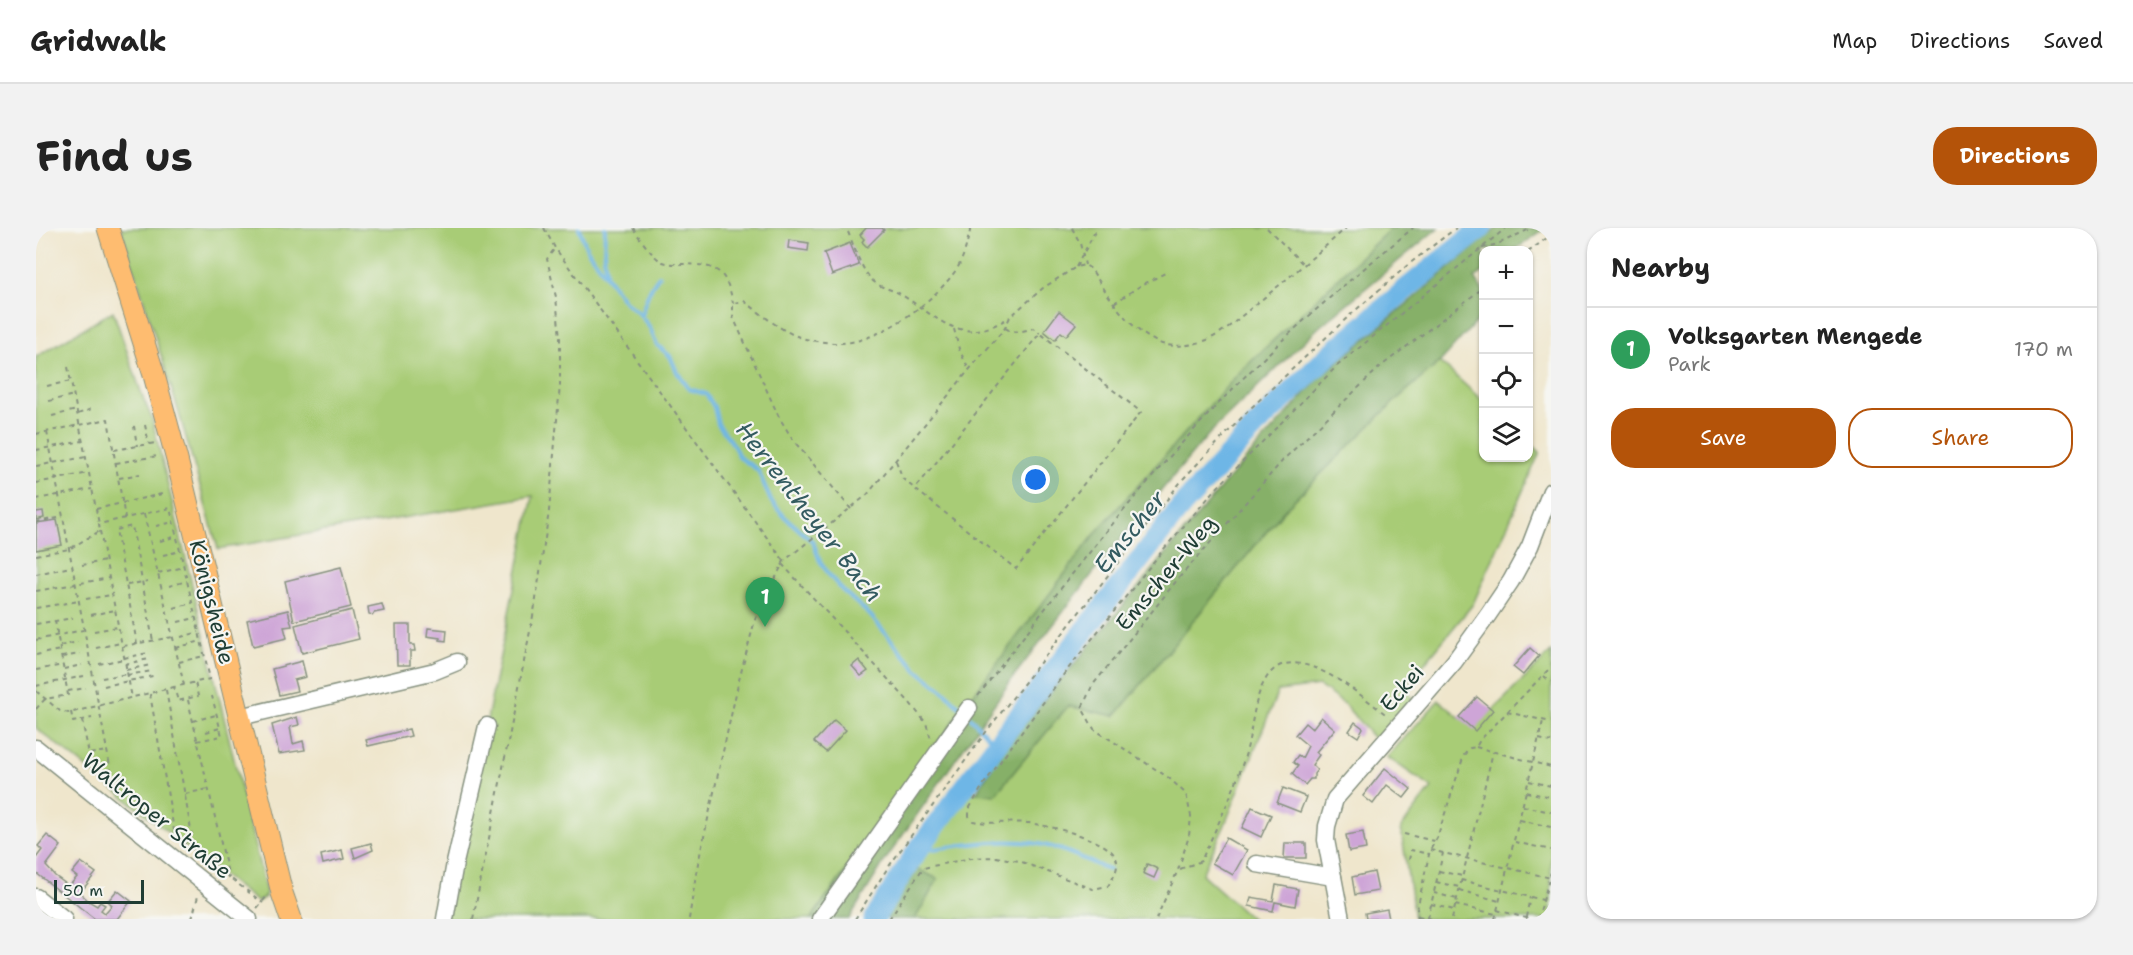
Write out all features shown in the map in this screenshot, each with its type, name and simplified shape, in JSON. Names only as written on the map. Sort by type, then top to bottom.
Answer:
[{"type":"main road","name":"Königsheide","points":[[101,228],[125,286]]},
{"type":"main road","name":"Königsheide","points":[[108,228],[175,450],[286,918]]},
{"type":"street","name":"Eckei","points":[[1341,919],[1326,840],[1327,826],[1335,799],[1454,662],[1511,581],[1530,546],[1551,491]]},
{"type":"street","points":[[240,717],[435,671],[457,662]]},
{"type":"street","points":[[820,919],[964,715]]},
{"type":"street","points":[[445,919],[455,863],[487,726]]},
{"type":"street","name":"Waltroper Straße","points":[[36,748],[249,919]]},
{"type":"street","points":[[1257,864],[1333,877]]},
{"type":"street","points":[[36,897],[64,919]]},
{"type":"path","points":[[544,228],[555,248],[783,562],[926,723],[932,742],[932,760]]},
{"type":"path","points":[[633,228],[657,259],[665,263],[711,266],[721,272],[729,286],[733,317],[779,417],[794,440],[851,509]]},
{"type":"path","points":[[733,303],[744,301],[772,323],[809,340],[844,343],[870,336],[920,309],[943,286],[958,266],[971,228]]},
{"type":"path","points":[[1072,228],[1080,243],[1085,265],[1129,321],[1160,344],[1173,347],[1205,341],[1223,331],[1346,228]]},
{"type":"path","points":[[1076,267],[1084,256],[1097,228]]},
{"type":"path","points":[[1267,228],[1304,265]]},
{"type":"path","points":[[964,715],[1067,580],[1173,453],[1269,353],[1413,228]]},
{"type":"path","points":[[855,919],[887,869],[986,732],[1183,479],[1252,407],[1349,316],[1409,264],[1456,228]]},
{"type":"path","points":[[1483,246],[1506,228]]},
{"type":"path","points":[[1490,246],[1532,228]]},
{"type":"path","points":[[848,232],[862,266],[874,281],[882,287],[901,294],[920,309],[954,329],[972,330],[995,326],[1010,317],[1043,288],[1076,267],[1085,265]]},
{"type":"path","points":[[1533,248],[1551,235]]},
{"type":"path","points":[[1080,243],[1084,246],[1088,245]]},
{"type":"path","points":[[473,919],[535,606],[549,511],[560,385],[560,338],[556,297],[546,259],[555,248]]},
{"type":"path","points":[[890,919],[922,868],[971,858],[996,857],[1019,861],[1093,888],[1108,886],[1117,865],[1116,857],[1102,846],[1051,827],[1028,823],[973,821],[969,816],[969,809],[1064,674],[1163,550],[1216,489],[1337,366],[1479,249]]},
{"type":"path","points":[[1114,303],[1140,285],[1167,272]]},
{"type":"path","name":"Emscher-Weg","points":[[1155,919],[1178,870],[1189,836],[1191,816],[1186,794],[1169,778],[1094,729],[1082,708],[1092,686],[1178,579],[1285,458],[1380,367],[1479,291]]},
{"type":"path","points":[[689,919],[697,868],[755,620],[783,562],[867,495],[1005,328],[1010,317]]},
{"type":"path","points":[[896,461],[903,479],[1016,569],[1141,412],[1035,328],[1018,332],[1005,328]]},
{"type":"path","points":[[954,329],[959,349],[969,370]]},
{"type":"path","points":[[915,489],[1040,333]]},
{"type":"path","points":[[68,367],[132,698]]},
{"type":"path","points":[[47,386],[71,381]]},
{"type":"path","points":[[49,401],[74,396]]},
{"type":"path","points":[[52,416],[94,408]]},
{"type":"path","points":[[36,434],[108,419],[125,518]]},
{"type":"path","points":[[145,425],[149,444]]},
{"type":"path","points":[[134,426],[137,446]]},
{"type":"path","points":[[47,432],[116,795]]},
{"type":"path","points":[[36,450],[83,441]]},
{"type":"path","points":[[114,450],[155,443]]},
{"type":"path","points":[[116,463],[157,456]]},
{"type":"path","points":[[36,466],[86,457]]},
{"type":"path","points":[[36,483],[89,473]]},
{"type":"path","points":[[119,478],[140,474]]},
{"type":"path","points":[[36,499],[92,489]]},
{"type":"path","points":[[96,509],[166,493]]},
{"type":"path","points":[[36,691],[60,711],[71,712],[210,679],[170,508],[99,524]]},
{"type":"path","points":[[144,513],[184,685]]},
{"type":"path","points":[[36,522],[63,517]]},
{"type":"path","points":[[156,526],[174,522]]},
{"type":"path","points":[[137,644],[116,530],[132,526],[153,641]]},
{"type":"path","points":[[36,555],[69,549],[100,531]]},
{"type":"path","points":[[160,541],[177,536]]},
{"type":"path","points":[[163,555],[180,551]]},
{"type":"path","points":[[82,565],[105,561]]},
{"type":"path","points":[[36,574],[73,567]]},
{"type":"path","points":[[158,573],[184,567]]},
{"type":"path","points":[[36,591],[109,578]]},
{"type":"path","points":[[126,585],[148,581]]},
{"type":"path","points":[[170,586],[187,581]]},
{"type":"path","points":[[86,599],[112,595]]},
{"type":"path","points":[[36,608],[79,601]]},
{"type":"path","points":[[174,608],[192,603]]},
{"type":"path","points":[[91,615],[115,610]]},
{"type":"path","points":[[36,624],[73,618]]},
{"type":"path","points":[[178,622],[196,618]]},
{"type":"path","points":[[36,709],[45,699],[68,695],[55,621]]},
{"type":"path","points":[[94,631],[118,627]]},
{"type":"path","points":[[36,639],[85,630]]},
{"type":"path","points":[[181,637],[199,632]]},
{"type":"path","points":[[96,648],[137,644],[173,637]]},
{"type":"path","points":[[176,648],[201,641]]},
{"type":"path","points":[[36,655],[78,642]]},
{"type":"path","points":[[62,657],[80,654]]},
{"type":"path","points":[[99,664],[148,654]]},
{"type":"path","points":[[179,662],[204,656]]},
{"type":"path","points":[[125,664],[149,659]]},
{"type":"path","points":[[1178,870],[1201,861],[1237,782],[1246,753],[1257,699],[1268,676],[1278,666],[1286,663],[1298,664],[1334,676],[1400,725]]},
{"type":"path","points":[[36,670],[82,665]]},
{"type":"path","points":[[127,673],[150,665]]},
{"type":"path","points":[[1476,747],[1480,740],[1551,667]]},
{"type":"path","points":[[102,678],[152,671]]},
{"type":"path","points":[[1543,675],[1551,682]]},
{"type":"path","points":[[36,686],[84,676]]},
{"type":"path","points":[[104,686],[153,676]]},
{"type":"path","points":[[168,704],[198,696],[195,682]]},
{"type":"path","points":[[174,687],[178,701]]},
{"type":"path","points":[[68,691],[86,688]]},
{"type":"path","points":[[166,690],[195,852]]},
{"type":"path","points":[[150,694],[175,836],[263,903]]},
{"type":"path","points":[[197,741],[222,736],[212,696]]},
{"type":"path","points":[[188,699],[229,878]]},
{"type":"path","points":[[71,712],[73,722],[92,718]]},
{"type":"path","points":[[1508,712],[1551,722]]},
{"type":"path","points":[[193,721],[216,715]]},
{"type":"path","points":[[82,720],[88,754],[107,751]]},
{"type":"path","points":[[1495,919],[1544,721]]},
{"type":"path","points":[[206,732],[220,729]]},
{"type":"path","points":[[1539,739],[1551,742]]},
{"type":"path","points":[[1433,919],[1418,917],[1417,910],[1430,850],[1464,755],[1470,748],[1476,747],[1551,767]]},
{"type":"path","points":[[1452,919],[1493,752]]},
{"type":"path","points":[[1529,781],[1551,786]]},
{"type":"path","points":[[183,794],[208,789]]},
{"type":"path","points":[[1526,792],[1551,797]]},
{"type":"path","points":[[1523,806],[1551,812]]},
{"type":"path","points":[[1520,820],[1551,827]]},
{"type":"path","points":[[1404,834],[1435,841]]},
{"type":"path","points":[[1515,842],[1551,850]]},
{"type":"path","points":[[1409,860],[1411,850],[1429,854]]},
{"type":"path","points":[[1430,850],[1550,877]]},
{"type":"path","points":[[1428,918],[1443,853]]},
{"type":"path","points":[[1439,871],[1543,900]]},
{"type":"path","points":[[1539,919],[1551,872]]},
{"type":"path","points":[[192,919],[201,880]]},
{"type":"path","points":[[1436,882],[1499,901]]},
{"type":"path","points":[[1545,892],[1551,893]]},
{"type":"path","points":[[1434,893],[1457,898]]},
{"type":"path","points":[[1526,917],[1530,897]]},
{"type":"path","points":[[1431,904],[1454,909]]},
{"type":"path","points":[[1455,905],[1530,919]]},
{"type":"path","points":[[1547,919],[1547,917],[1551,918]]},
{"type":"green space","points":[[121,228],[1391,228],[1238,374],[966,704],[811,919],[446,919],[533,496],[218,549],[177,406]]},
{"type":"green space","points":[[1391,228],[1438,228],[1318,328],[1209,434],[1107,555],[1014,676],[884,862],[849,919],[811,919],[966,704],[1098,530],[1238,374]]},
{"type":"green space","points":[[1497,228],[1546,228],[1520,246],[1479,246],[1479,275],[1475,278],[1479,284],[1479,318],[1440,362],[1396,400],[1286,508],[1115,716],[1068,706],[995,795],[976,793],[1001,752],[1228,479],[1321,376]]},
{"type":"green space","points":[[113,311],[152,419],[266,892],[265,897],[257,902],[36,728],[36,357]]},
{"type":"green space","points":[[1440,362],[1479,397],[1479,462],[1533,462],[1533,446],[1540,452],[1473,604],[1405,687],[1415,703],[1380,745],[1344,704],[1319,686],[1278,691],[1224,827],[1202,874],[1252,919],[915,919],[938,879],[913,867],[965,792],[995,794],[1068,706],[1115,716],[1286,508],[1396,400]]},
{"type":"green space","points":[[1551,652],[1551,919],[1414,919],[1401,828],[1432,788],[1387,757],[1439,700],[1459,717],[1493,710]]},
{"type":"green space","points":[[913,867],[938,879],[915,919],[882,919]]},
{"type":"building","points":[[866,228],[884,230],[867,247],[860,235]]},
{"type":"building","points":[[789,240],[809,243],[808,251],[788,248]]},
{"type":"building","points":[[850,243],[859,265],[832,275],[824,253]]},
{"type":"building","points":[[1059,311],[1076,324],[1066,336],[1061,332],[1055,340],[1044,331]]},
{"type":"building","points":[[43,511],[44,518],[36,520],[36,512]]},
{"type":"building","points":[[57,520],[62,545],[36,550],[36,523]]},
{"type":"building","points":[[341,567],[351,607],[294,621],[285,581]]},
{"type":"building","points":[[382,604],[384,611],[369,614],[368,607]]},
{"type":"building","points":[[288,610],[292,626],[284,627],[287,638],[253,646],[247,620]]},
{"type":"building","points":[[352,610],[359,639],[302,653],[295,625]]},
{"type":"building","points":[[396,625],[410,625],[410,645],[414,645],[415,651],[410,651],[410,665],[397,665]]},
{"type":"building","points":[[428,628],[447,630],[446,641],[427,636]]},
{"type":"building","points":[[1530,648],[1539,656],[1523,675],[1513,667]]},
{"type":"building","points":[[859,660],[868,671],[861,676],[852,666]]},
{"type":"building","points":[[302,661],[306,677],[294,680],[297,691],[279,695],[272,669]]},
{"type":"building","points":[[1477,697],[1493,710],[1475,731],[1459,717]]},
{"type":"building","points":[[297,717],[299,725],[290,727],[293,744],[303,741],[305,750],[279,754],[272,725]]},
{"type":"building","points":[[1321,717],[1335,729],[1316,752],[1319,755],[1312,765],[1317,770],[1314,779],[1310,779],[1305,785],[1292,774],[1298,766],[1293,762],[1298,755],[1302,758],[1308,746],[1295,735],[1305,723],[1312,729]]},
{"type":"building","points":[[834,720],[846,730],[826,752],[814,742]]},
{"type":"building","points":[[1355,722],[1363,728],[1358,737],[1349,731]]},
{"type":"building","points":[[409,729],[411,736],[368,746],[366,740]]},
{"type":"building","points":[[1385,768],[1411,789],[1404,798],[1387,785],[1373,804],[1363,796]]},
{"type":"building","points":[[1283,788],[1306,797],[1300,812],[1277,803]]},
{"type":"building","points":[[1252,807],[1271,815],[1261,837],[1242,828]]},
{"type":"building","points":[[1363,832],[1366,849],[1349,852],[1346,835]]},
{"type":"building","points":[[47,835],[61,846],[46,866],[55,876],[69,886],[77,877],[72,873],[81,862],[96,873],[80,893],[90,902],[97,906],[100,902],[105,905],[101,910],[105,913],[112,905],[108,901],[117,890],[131,901],[117,919],[95,919],[36,873],[36,858],[42,850],[38,846]]},
{"type":"building","points":[[1226,838],[1247,850],[1233,875],[1212,863]]},
{"type":"building","points":[[371,843],[373,850],[355,858],[352,848]]},
{"type":"building","points":[[1285,843],[1306,843],[1306,858],[1284,858]]},
{"type":"building","points":[[342,850],[344,859],[323,864],[321,855]]},
{"type":"building","points":[[1147,864],[1158,869],[1154,878],[1143,873]]},
{"type":"building","points":[[1374,872],[1378,891],[1355,895],[1352,877]]},
{"type":"building","points":[[1276,885],[1298,889],[1295,906],[1275,902],[1273,911],[1249,906],[1251,897],[1273,901]]},
{"type":"building","points":[[1387,909],[1389,919],[1366,919],[1365,913]]},
{"type":"waterway","name":"Herrentheyer Bach","points":[[579,228],[587,249],[624,301],[639,313],[650,328],[657,345],[670,356],[677,372],[689,389],[706,394],[714,407],[718,424],[733,444],[739,457],[758,470],[771,501],[813,542],[820,561],[830,576],[870,615],[917,670],[962,709]]},
{"type":"waterway","points":[[605,228],[606,272]]},
{"type":"waterway","name":"Emscher","points":[[874,919],[917,851],[996,745],[1180,508],[1256,426],[1327,357],[1482,228]]},
{"type":"waterway","points":[[641,316],[650,290],[659,276]]},
{"type":"waterway","name":"Herrentheyer Bach","points":[[970,717],[996,745]]},
{"type":"waterway","points":[[917,851],[984,843],[1018,842],[1052,847],[1109,870]]},
{"type":"place","name":"Volksgarten Mengede","points":[[765,627]]}]
